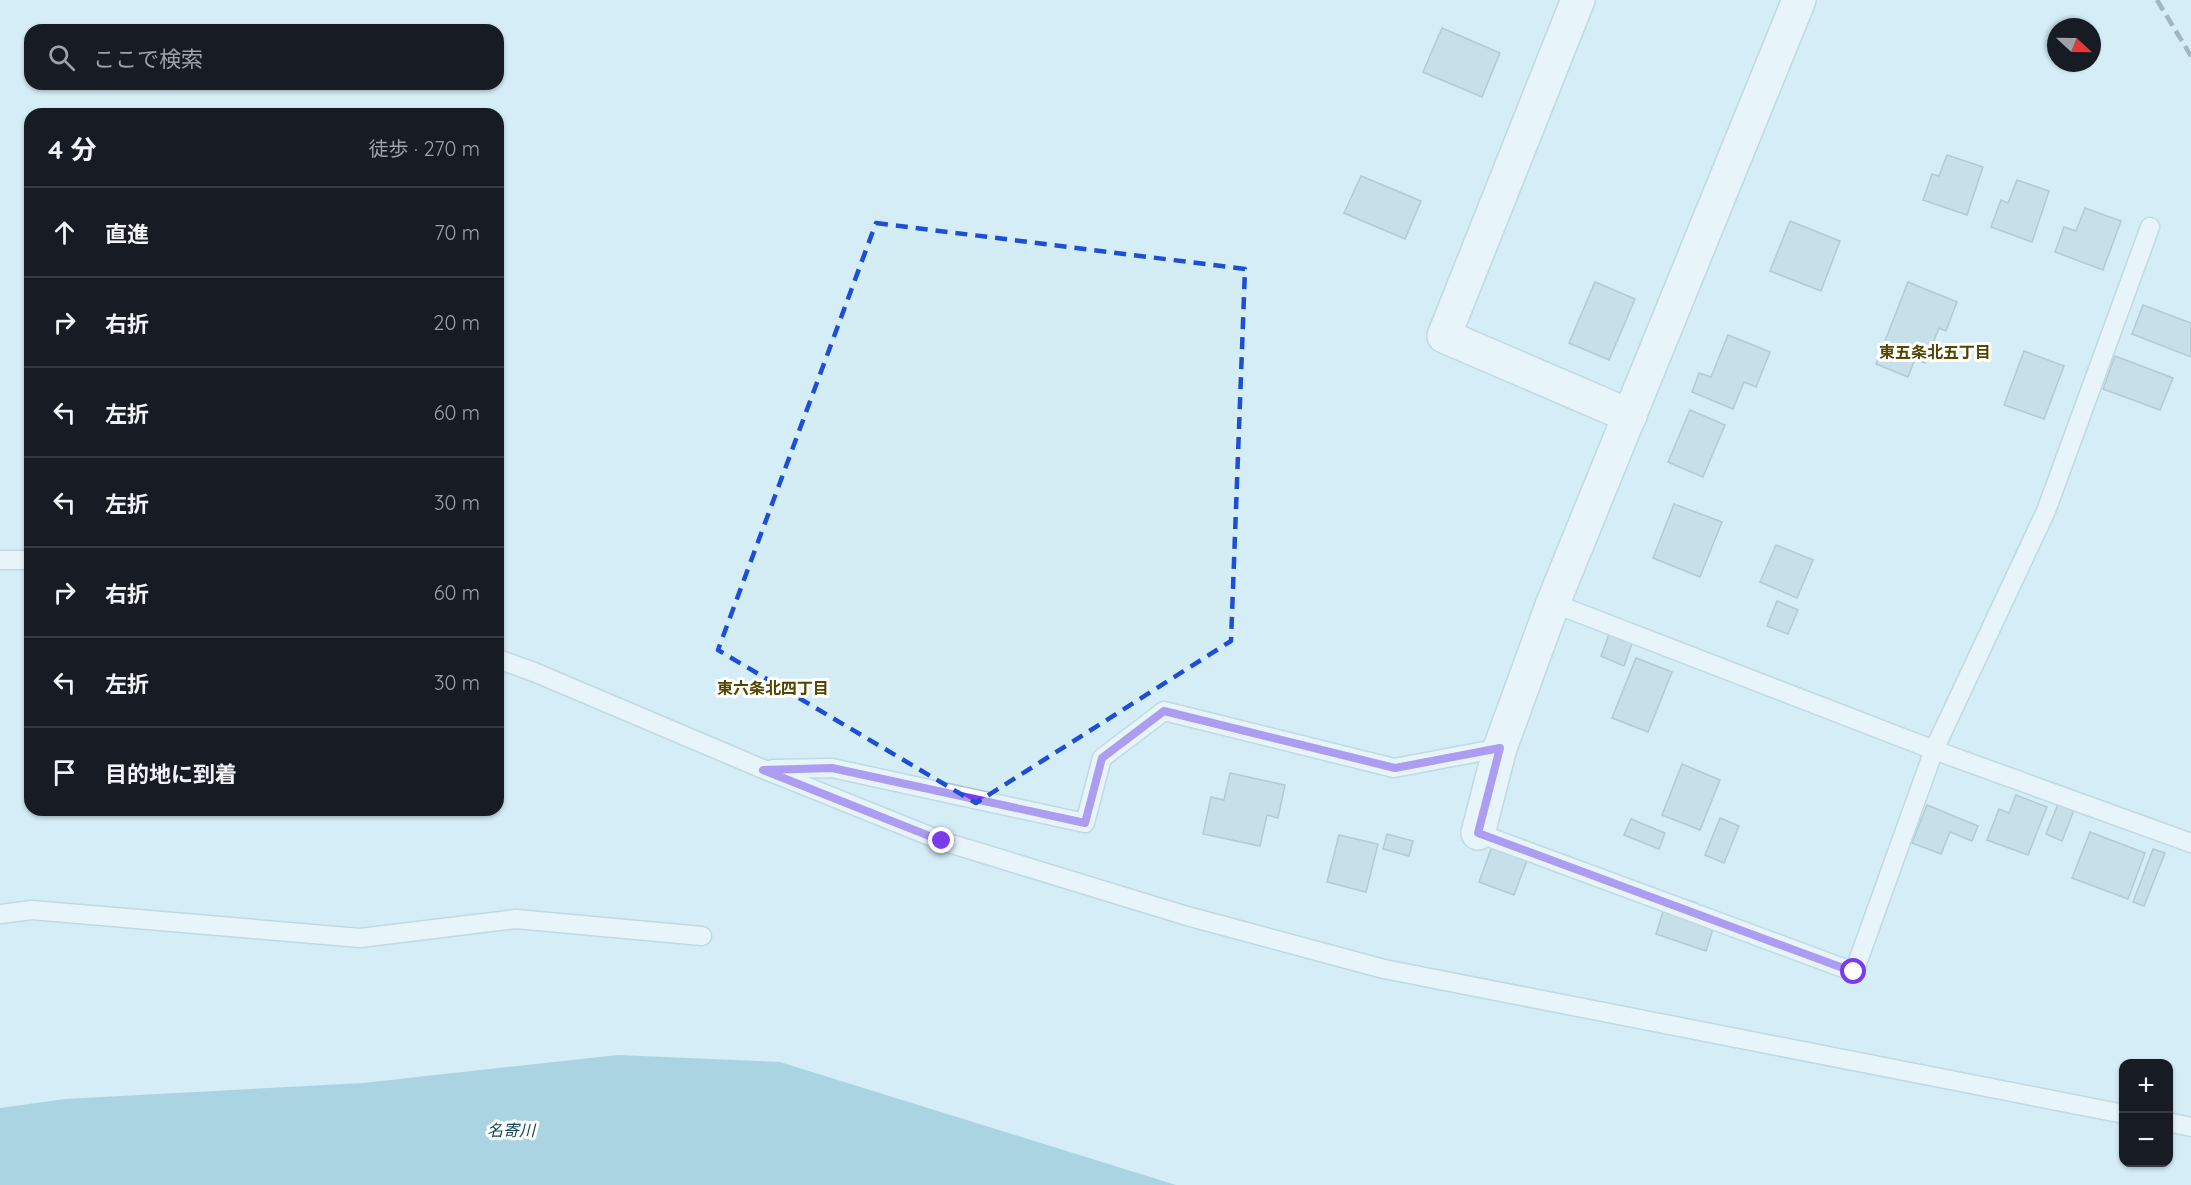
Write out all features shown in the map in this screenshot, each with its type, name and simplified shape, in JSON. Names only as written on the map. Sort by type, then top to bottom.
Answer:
[{"type":"street","points":[[1578,0],[1444,336],[1630,416]]},
{"type":"street","points":[[1478,833],[1500,748],[1553,603],[1799,0]]},
{"type":"lane","points":[[1478,833],[1854,972],[1934,750],[2046,511],[2150,227]]},
{"type":"lane","points":[[0,560],[24,560]]},
{"type":"lane","points":[[1553,603],[1934,750],[2191,843]]},
{"type":"lane","points":[[504,661],[763,770],[942,841],[1187,916],[1384,969],[2119,1113]]},
{"type":"lane","points":[[763,770],[832,768],[1085,823],[1102,758],[1164,711],[1395,768],[1500,748]]},
{"type":"lane","points":[[0,914],[32,910],[360,938],[516,919],[702,936]]},
{"type":"lane","points":[[2173,1123],[2191,1127]]},
{"type":"highlighted area","points":[[876,223],[1245,269],[1231,641],[976,803],[718,650]]},
{"type":"water","name":"名寄川","points":[[618,1055],[780,1062],[1176,1185],[0,1185],[0,1108],[65,1099],[363,1083]]},
{"type":"building","points":[[1442,28],[1500,53],[1482,97],[1423,72]]},
{"type":"building","points":[[1947,155],[1983,167],[1967,215],[1923,200],[1932,174],[1939,176]]},
{"type":"building","points":[[1361,176],[1421,201],[1405,239],[1344,213]]},
{"type":"building","points":[[2017,180],[2049,191],[2032,242],[1991,227],[2001,200],[2008,203]]},
{"type":"building","points":[[2085,208],[2121,221],[2103,270],[2055,252],[2064,227],[2076,231]]},
{"type":"building","points":[[1790,221],[1840,241],[1821,291],[1770,271]]},
{"type":"building","points":[[1595,282],[1635,299],[1609,360],[1569,343]]},
{"type":"building","points":[[1908,282],[1957,302],[1946,331],[1939,328],[1925,363],[1915,359],[1908,377],[1876,364]]},
{"type":"building","points":[[2143,305],[2191,323],[2191,357],[2132,334]]},
{"type":"building","points":[[1728,335],[1770,352],[1756,387],[1744,382],[1733,409],[1692,392],[1699,373],[1711,377]]},
{"type":"building","points":[[2024,351],[2064,366],[2044,419],[2004,405]]},
{"type":"building","points":[[2115,356],[2173,378],[2160,410],[2103,389]]},
{"type":"building","points":[[1690,410],[1725,425],[1703,477],[1668,462]]},
{"type":"building","points":[[1674,504],[1722,522],[1700,577],[1653,558]]},
{"type":"building","points":[[1776,545],[1813,560],[1797,598],[1760,582]]},
{"type":"building","points":[[1777,601],[1798,610],[1788,634],[1767,626]]},
{"type":"building","points":[[1612,626],[1635,635],[1624,666],[1601,656]]},
{"type":"building","points":[[1636,658],[1672,672],[1648,732],[1612,718]]},
{"type":"building","points":[[1682,764],[1720,780],[1700,830],[1662,815]]},
{"type":"building","points":[[1230,773],[1285,785],[1278,818],[1267,815],[1260,846],[1203,834],[1211,797],[1224,800]]},
{"type":"building","points":[[2016,795],[2047,807],[2028,855],[1987,840],[1999,809],[2009,813]]},
{"type":"building","points":[[2058,804],[2074,810],[2062,841],[2046,834]]},
{"type":"building","points":[[1927,805],[1978,826],[1972,841],[1950,832],[1941,854],[1912,843]]},
{"type":"building","points":[[1720,818],[1739,826],[1724,863],[1705,855]]},
{"type":"building","points":[[1631,819],[1665,833],[1659,849],[1624,835]]},
{"type":"building","points":[[2090,832],[2145,853],[2128,899],[2072,878]]},
{"type":"building","points":[[1387,834],[1413,841],[1409,856],[1383,849]]},
{"type":"building","points":[[1339,835],[1378,844],[1366,892],[1327,882]]},
{"type":"building","points":[[1495,838],[1531,850],[1514,895],[1479,882]]},
{"type":"building","points":[[2153,849],[2165,853],[2144,906],[2133,902]]},
{"type":"building","points":[[1678,897],[1697,903],[1693,912],[1716,919],[1706,951],[1656,934],[1666,902],[1675,905]]},
{"type":"railway","points":[[2157,0],[2191,56]]},
{"type":"district","name":"東五条北五丁目","points":[[1935,352]]},
{"type":"district","name":"東六条北四丁目","points":[[773,688]]},
{"type":"route","points":[[942,841],[763,770],[832,768],[1085,823],[1102,758],[1164,711],[1395,768],[1500,748],[1478,833],[1854,972]]}]
